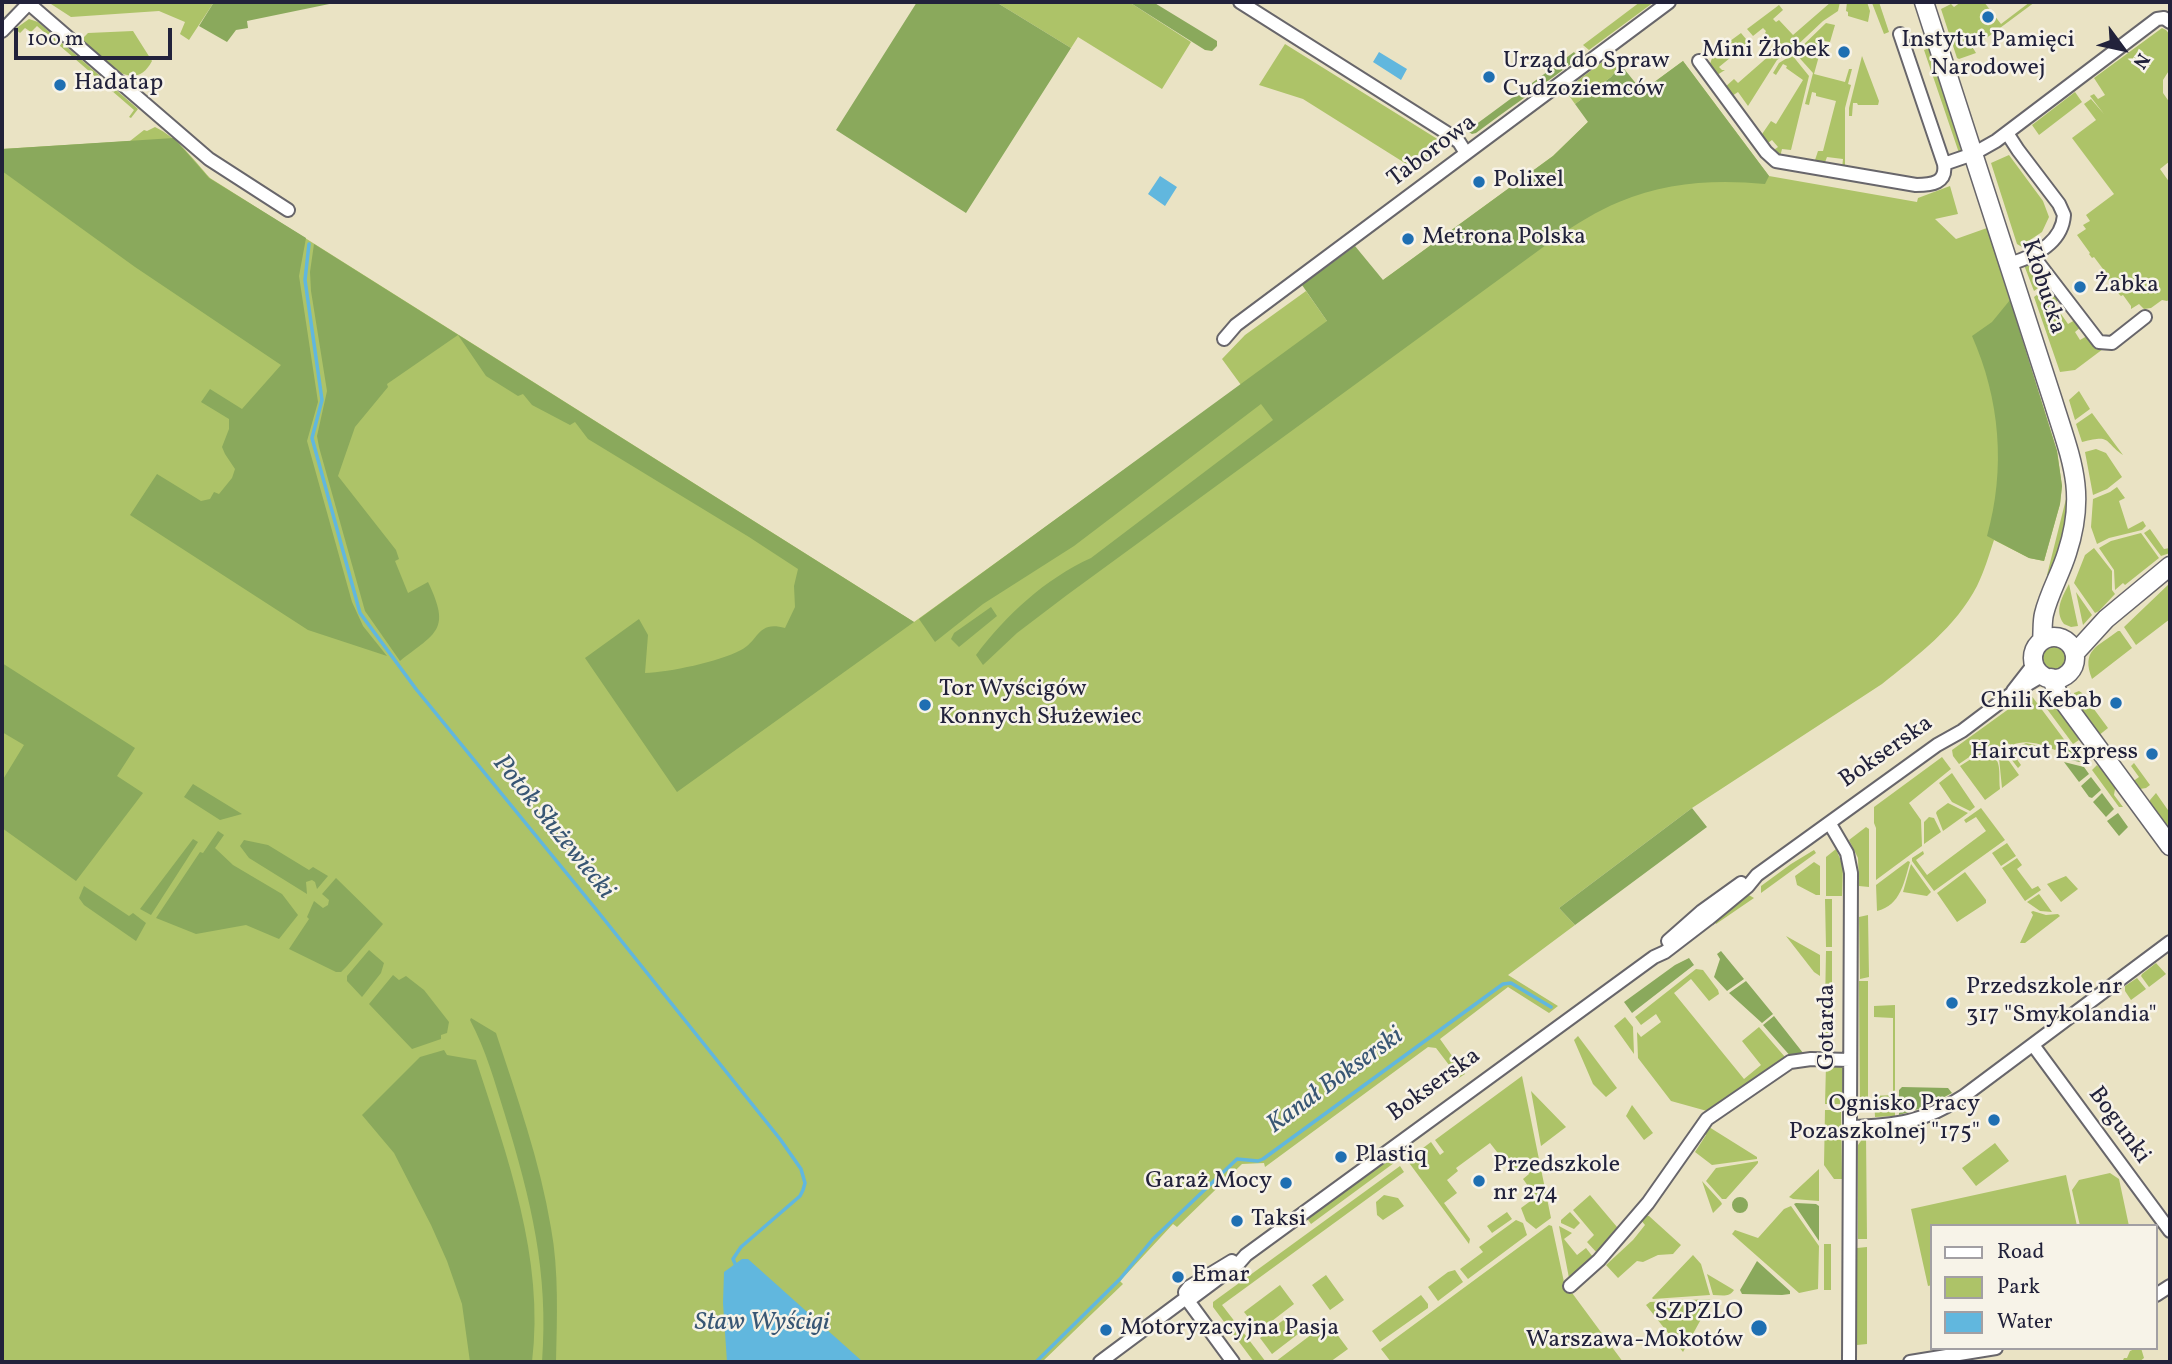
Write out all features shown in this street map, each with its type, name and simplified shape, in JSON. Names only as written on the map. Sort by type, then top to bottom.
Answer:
[{"type":"street","points":[[2,31],[28,2],[209,159],[288,210]]},
{"type":"street","points":[[1240,2],[1447,133],[1466,153]]},
{"type":"street","name":"Taborowa","points":[[1224,339],[1236,325],[1669,2]]},
{"type":"street","name":"Kłobucka","points":[[1924,2],[2072,462],[2077,485],[2073,532],[2043,618],[2060,643]]},
{"type":"street","points":[[1944,164],[1973,154],[2007,132],[2157,19],[2164,18],[2170,22]]},
{"type":"street","points":[[1699,61],[1766,152],[1776,160],[1929,185],[1942,179],[1944,164],[1900,34]]},
{"type":"street","points":[[2007,132],[2059,204],[2064,215],[2059,233],[2033,256],[2009,264]]},
{"type":"street","points":[[2033,256],[2099,342],[2112,343],[2145,317]]},
{"type":"street","points":[[2170,566],[2106,619],[2060,643],[2035,649],[2059,695],[2170,846]]},
{"type":"street","points":[[2048,673],[2074,664],[2060,643]]},
{"type":"street","name":"Bokserska","points":[[1100,1362],[1187,1299],[1186,1289],[1197,1281],[1246,1255],[1665,951],[1708,919],[1757,876],[1937,745],[1962,731],[2011,694],[2048,673]]},
{"type":"street","name":"Gotarda","points":[[1830,824],[1846,849],[1851,865],[1849,1362]]},
{"type":"street","points":[[1850,1127],[1894,1125],[1934,1114],[1964,1096],[2170,942]]},
{"type":"street","name":"Bogunki","points":[[2033,1045],[2170,1231]]},
{"type":"street","points":[[1570,1286],[1599,1261],[1648,1203],[1707,1119],[1790,1062],[1811,1059],[1850,1060]]},
{"type":"street","points":[[1187,1299],[1233,1362]]},
{"type":"street","points":[[1910,1362],[1984,1350]]},
{"type":"green space","points":[[214,2],[189,40],[180,34],[185,22],[159,11],[71,17],[51,4]]},
{"type":"green space","points":[[214,2],[339,2],[247,21],[248,28],[236,30],[227,42],[199,26]]},
{"type":"green space","points":[[917,2],[996,2],[1071,48],[966,213],[836,130]]},
{"type":"green space","points":[[996,2],[1129,2],[1191,42],[1162,89],[1078,37],[1071,48]]},
{"type":"green space","points":[[1129,2],[1153,2],[1217,41],[1217,46],[1212,51],[1205,50]]},
{"type":"green space","points":[[1640,2],[1654,2],[1589,50],[1583,45]]},
{"type":"green space","points":[[1831,2],[1840,2],[1838,11],[1777,60],[1748,106],[1738,92],[1732,96],[1724,88],[1734,79],[1738,83],[1778,48],[1763,28],[1753,36],[1747,29],[1779,5],[1783,10],[1773,19],[1776,22],[1779,20],[1793,35]]},
{"type":"green space","points":[[1847,2],[1867,2],[1870,11],[1868,22],[1848,16]]},
{"type":"green space","points":[[1879,2],[1889,32],[1884,34],[1872,3]]},
{"type":"green space","name":"Instytut Pamięci Narodowej","points":[[1961,2],[1984,2],[2001,24],[2030,2],[2035,2],[1973,48],[1976,53],[1959,59],[1941,9],[1951,4],[1954,7]]},
{"type":"green space","points":[[29,19],[38,22],[138,109],[131,118],[129,117],[134,110],[37,26],[31,32],[25,28],[20,33],[15,29]]},
{"type":"green space","points":[[1826,23],[1835,25],[1830,42],[1819,40],[1818,44],[1822,45],[1814,74],[1845,82],[1849,69],[1852,69],[1845,108],[1845,168],[1842,168],[1843,159],[1827,157],[1824,165],[1814,163],[1818,151],[1823,151],[1836,101],[1816,96],[1816,93],[1812,92],[1809,105],[1805,104],[1813,73],[1795,53]]},
{"type":"green space","points":[[2162,28],[2170,35],[2170,69],[2163,80],[2163,93],[2170,103],[2170,161],[2160,169],[2170,183],[2170,299],[2162,300],[2151,308],[2144,309],[2139,304],[2131,309],[2077,235],[2086,229],[2083,225],[2090,221],[2086,215],[2114,194],[2072,138],[2096,120],[2084,104],[2091,99],[2104,114],[2090,96],[2094,94],[2098,99],[2105,95],[2094,78]]},
{"type":"green space","points":[[133,31],[152,61],[144,71],[136,75],[127,75],[108,65],[82,39],[88,33]]},
{"type":"green space","points":[[1741,33],[1751,45],[1738,56],[1726,44]]},
{"type":"green space","points":[[1285,44],[1439,140],[1431,156],[1421,164],[1408,165],[1303,99],[1259,85]]},
{"type":"green space","points":[[1929,48],[1961,150],[1959,153],[1924,50]]},
{"type":"green space","points":[[1721,49],[1730,58],[1719,67],[1725,70],[1717,75],[1709,67],[1713,55]]},
{"type":"green space","points":[[1574,52],[1579,58],[1566,68],[1476,133],[1467,131]]},
{"type":"green space","points":[[1613,54],[1621,65],[1611,77],[1575,104],[1565,90]]},
{"type":"green space","points":[[1792,55],[1809,76],[1791,150],[1782,149],[1780,157],[1771,152],[1778,147],[1772,140],[1765,145],[1760,137],[1771,121],[1776,124],[1803,80],[1783,64],[1776,75],[1773,73],[1779,63]]},
{"type":"green space","points":[[1862,56],[1879,101],[1878,105],[1853,103],[1852,116],[1849,116],[1849,108]]},
{"type":"green space","name":"Tor Wyścigów Konnych Służewiec","points":[[1683,61],[1769,176],[1917,202],[1918,198],[1950,186],[1958,214],[1935,219],[1956,239],[1987,228],[2057,451],[2062,486],[2060,504],[2044,561],[2029,558],[1994,540],[1982,575],[1968,601],[1947,628],[1922,651],[1882,684],[1692,808],[1559,908],[1575,925],[1508,975],[1558,1006],[1549,1013],[1508,987],[1440,1039],[1465,1074],[1459,1078],[1436,1048],[1428,1047],[1265,1167],[1264,1163],[1242,1164],[1177,1227],[1173,1224],[1120,1281],[1123,1284],[1042,1362],[2,1362],[2,149],[130,141],[144,130],[155,127],[178,143],[210,178],[914,622],[1241,385],[1222,359],[1245,335],[1306,291],[1327,321],[1553,156],[1591,119],[1598,124]]},
{"type":"green space","points":[[1683,61],[1769,176],[1765,184],[1710,182],[1673,186],[1637,195],[1595,214],[1557,237],[1067,595],[1017,633],[983,665],[976,655],[1013,612],[1042,587],[1091,558],[1273,420],[1261,404],[1074,546],[983,604],[935,642],[919,619],[1327,321],[1302,285],[1355,246],[1383,280],[1553,156],[1588,122],[1575,104],[1611,77],[1621,65],[1642,91]]},
{"type":"green space","points":[[2075,92],[2082,102],[2039,135],[2032,125]]},
{"type":"green space","points":[[174,138],[209,178],[306,238],[299,276],[318,402],[307,441],[352,602],[363,626],[387,656],[308,630],[130,515],[157,474],[201,501],[210,499],[214,492],[219,494],[232,478],[235,469],[222,447],[229,429],[229,419],[201,402],[210,389],[242,409],[281,365],[135,267],[2,171],[2,149]]},
{"type":"green space","points":[[2009,155],[2043,201],[2049,217],[2042,232],[2030,240],[2034,249],[2030,252],[2017,244],[1991,163]]},
{"type":"green space","points":[[314,244],[914,622],[677,792],[585,658],[639,619],[648,635],[645,673],[694,666],[720,659],[747,646],[764,629],[776,626],[785,628],[795,607],[794,586],[798,569],[588,439],[575,422],[570,425],[532,405],[523,394],[518,396],[486,376],[458,335],[387,384],[388,387],[355,427],[338,476],[396,550],[399,559],[395,561],[408,593],[428,582],[435,598],[439,611],[436,629],[400,661],[365,611],[319,447],[317,436],[327,391],[311,291],[310,272]]},
{"type":"green space","points":[[2024,265],[2033,265],[2046,282],[2034,291]]},
{"type":"green space","points":[[2049,286],[2060,299],[2054,304],[2068,324],[2075,320],[2081,327],[2075,332],[2080,340],[2087,336],[2103,349],[2075,370],[2060,372],[2034,297]]},
{"type":"green space","points":[[2010,300],[2057,451],[2062,486],[2060,504],[2044,561],[2029,558],[1987,536],[1997,485],[1997,434],[1989,384],[1972,336],[1992,322]]},
{"type":"green space","points":[[2079,391],[2090,409],[2075,420],[2069,400]]},
{"type":"green space","points":[[2092,413],[2123,455],[2103,439],[2082,442],[2076,424]]},
{"type":"green space","points":[[2096,449],[2106,453],[2122,477],[2107,489],[2093,495],[2085,452]]},
{"type":"green space","points":[[2117,487],[2125,498],[2119,501],[2128,529],[2143,521],[2146,526],[2142,530],[2109,538],[2097,544],[2091,527],[2093,499]]},
{"type":"green space","points":[[2069,494],[2065,537],[2050,575],[2047,575],[2067,495]]},
{"type":"green space","points":[[2150,529],[2164,549],[2170,548],[2170,553],[2161,556],[2144,533]]},
{"type":"green space","points":[[2141,533],[2159,558],[2115,590],[2114,570],[2099,548],[2111,541]]},
{"type":"green space","points":[[2094,548],[2112,571],[2112,590],[2115,594],[2095,613],[2074,583],[2085,555]]},
{"type":"green space","points":[[2170,583],[2170,619],[2136,645],[2124,627]]},
{"type":"green space","points":[[2069,584],[2078,626],[2071,627],[2064,624],[2059,609]]},
{"type":"green space","points":[[2076,592],[2092,615],[2083,625]]},
{"type":"green space","points":[[991,607],[997,616],[959,647],[951,639],[954,633]]},
{"type":"green space","points":[[2118,631],[2132,648],[2092,679],[2088,662],[2090,655]]},
{"type":"green space","points":[[2054,643],[2064,647],[2068,657],[2064,667],[2054,671],[2044,667],[2040,657],[2044,647]]},
{"type":"green space","points":[[2,663],[135,748],[117,776],[143,793],[76,881],[2,828],[2,781],[24,745],[2,732]]},
{"type":"green space","points":[[2079,691],[2108,728],[2098,736],[2075,699],[2074,693]]},
{"type":"green space","points":[[2031,695],[2066,742],[2055,750],[2034,743],[2007,743],[1996,751],[1981,749],[1959,764],[1952,750]]},
{"type":"green space","points":[[2057,699],[2079,740],[2073,744],[2047,709],[2047,706]]},
{"type":"green space","points":[[2026,743],[2039,746],[2042,750],[2035,756],[2026,746],[2014,755],[2021,765],[2018,768],[2008,751]]},
{"type":"green space","points":[[2068,745],[2080,762],[2058,755],[2059,751]]},
{"type":"green space","points":[[1982,752],[1997,760],[1999,770],[2000,789],[1985,800],[1960,766]]},
{"type":"green space","points":[[2004,754],[2019,775],[2002,788],[1999,758]]},
{"type":"green space","points":[[1942,757],[1951,769],[1909,803],[1921,820],[1922,846],[1876,880],[1874,807]]},
{"type":"green space","points":[[2064,762],[2084,767],[2089,774],[2079,782]]},
{"type":"green space","points":[[2134,763],[2150,785],[2146,788],[2140,789],[2132,782],[2139,777],[2131,766]]},
{"type":"green space","points":[[2097,765],[2116,783],[2114,795],[2123,807],[2119,807],[2092,770]]},
{"type":"green space","points":[[1952,773],[1975,807],[1970,811],[1952,802],[1939,783]]},
{"type":"green space","points":[[2091,777],[2101,790],[2092,798],[2081,786]]},
{"type":"green space","points":[[193,784],[242,814],[220,820],[184,797]]},
{"type":"green space","points":[[2102,793],[2114,809],[2106,817],[2093,802]]},
{"type":"green space","points":[[2156,793],[2170,813],[2170,833],[2150,806],[2150,800]]},
{"type":"green space","points":[[1948,803],[1968,813],[1943,831],[1936,813]]},
{"type":"green space","points":[[1692,808],[1707,827],[1575,925],[1559,908]]},
{"type":"green space","points":[[1981,808],[2005,840],[1934,891],[1912,858],[1923,851],[1924,854],[1916,860],[1927,875],[1986,831],[1976,817],[1966,823],[1964,820]]},
{"type":"green space","points":[[2118,813],[2128,827],[2119,836],[2107,821]]},
{"type":"green space","points":[[1929,817],[1934,818],[1941,832],[1924,844],[1924,822]]},
{"type":"green space","points":[[1866,827],[1869,829],[1869,887],[1859,886],[1858,858],[1849,840]]},
{"type":"green space","points":[[218,831],[224,835],[215,848],[233,865],[282,894],[298,915],[279,939],[246,925],[196,934],[156,918],[200,852],[203,853]]},
{"type":"green space","points":[[193,839],[198,842],[151,915],[140,909]]},
{"type":"green space","points":[[244,840],[268,845],[309,870],[313,867],[328,876],[317,889],[312,880],[306,882],[307,894],[249,858],[240,846]]},
{"type":"green space","points":[[2007,843],[2016,856],[2001,866],[1992,853]]},
{"type":"green space","points":[[1836,849],[1843,866],[1842,896],[1826,896],[1826,857]]},
{"type":"green space","points":[[1814,850],[1816,853],[1761,893],[1761,886]]},
{"type":"green space","points":[[2017,858],[2022,865],[2017,869],[2032,889],[2038,886],[2041,890],[2025,901],[2002,868]]},
{"type":"green space","points":[[1814,862],[1820,866],[1820,895],[1797,885],[1795,876]]},
{"type":"green space","points":[[1910,862],[1900,892],[1891,904],[1877,911],[1876,885]]},
{"type":"green space","points":[[1911,864],[1931,892],[1927,896],[1903,892]]},
{"type":"green space","points":[[1965,872],[1986,903],[1957,922],[1937,893]]},
{"type":"green space","points":[[2066,876],[2078,889],[2061,902],[2047,884]]},
{"type":"green space","points":[[336,878],[383,924],[341,972],[289,949],[309,919],[307,917],[314,901],[323,908],[328,905],[329,900],[322,894]]},
{"type":"green space","points":[[84,886],[129,916],[133,913],[146,923],[136,941],[84,905],[79,898]]},
{"type":"green space","points":[[1747,894],[1754,898],[1716,924],[1713,920]]},
{"type":"green space","points":[[2039,894],[2052,912],[2040,911],[2027,902]]},
{"type":"green space","points":[[1825,899],[1832,899],[1832,947],[1826,947]]},
{"type":"green space","points":[[2033,911],[2060,916],[2025,943],[2020,943],[2033,915]]},
{"type":"green space","points":[[1868,915],[1869,977],[1860,979],[1859,917]]},
{"type":"green space","points":[[1786,936],[1820,955],[1820,976],[1814,972]]},
{"type":"green space","points":[[369,950],[384,963],[381,973],[362,997],[347,981],[347,976]]},
{"type":"green space","points":[[1721,951],[1744,979],[1727,991],[1714,977],[1720,959],[1717,954]]},
{"type":"green space","points":[[1826,951],[1832,951],[1832,1006],[1825,1006]]},
{"type":"green space","points":[[1689,958],[1694,965],[1632,1013],[1624,1002]]},
{"type":"green space","points":[[2156,963],[2166,974],[2149,987],[2141,976]]},
{"type":"green space","points":[[1696,969],[1703,970],[1719,994],[1709,1001],[1691,979],[1674,993],[1744,1079],[1761,1065],[1742,1041],[1759,1027],[1785,1057],[1707,1111],[1671,1101],[1638,1058],[1637,1032],[1641,1037],[1661,1022],[1656,1014],[1641,1025],[1635,1017]]},
{"type":"green space","points":[[393,975],[399,980],[406,976],[424,990],[449,1022],[447,1033],[441,1035],[441,1039],[412,1049],[369,1004]]},
{"type":"green space","points":[[2137,978],[2146,989],[2131,1000],[2125,986]]},
{"type":"green space","points":[[1746,981],[1773,1014],[1762,1023],[1729,993]]},
{"type":"green space","points":[[1859,981],[1868,981],[1868,1102],[1860,1105]]},
{"type":"green space","points":[[1895,1005],[1895,1116],[1875,1117],[1874,1096],[1893,1095],[1893,1018],[1874,1017],[1874,1006]]},
{"type":"green space","points":[[1825,1010],[1832,1010],[1832,1052],[1825,1052]]},
{"type":"green space","points":[[1774,1016],[1807,1058],[1792,1058],[1763,1025]]},
{"type":"green space","points":[[1625,1017],[1633,1027],[1634,1054],[1614,1026]]},
{"type":"green space","points":[[471,1018],[496,1033],[541,1178],[555,1261],[556,1362],[542,1362],[543,1298],[530,1207],[498,1091]]},
{"type":"green space","points":[[1578,1036],[1617,1088],[1606,1097],[1593,1084],[1574,1040]]},
{"type":"green space","points":[[444,1050],[447,1055],[476,1060],[511,1171],[528,1246],[533,1285],[535,1323],[532,1362],[470,1362],[462,1304],[447,1261],[394,1153],[362,1115],[420,1057]]},
{"type":"green space","points":[[1826,1065],[1843,1065],[1842,1104],[1825,1104]]},
{"type":"green space","points":[[1522,1076],[1551,1218],[1536,1229],[1526,1221],[1521,1208],[1536,1197],[1523,1179],[1529,1174],[1525,1169],[1518,1173],[1508,1159],[1504,1161],[1490,1143],[1456,1168],[1458,1171],[1447,1180],[1457,1193],[1444,1203],[1470,1239],[1469,1244],[1407,1160],[1431,1142],[1440,1155],[1444,1152],[1435,1140]]},
{"type":"green space","points":[[1902,1087],[1948,1088],[1952,1093],[1925,1107],[1899,1115],[1899,1090]]},
{"type":"green space","points":[[1531,1091],[1566,1127],[1541,1146]]},
{"type":"green space","points":[[1632,1105],[1653,1133],[1644,1140],[1626,1116]]},
{"type":"green space","points":[[1825,1110],[1841,1110],[1842,1179],[1834,1179],[1824,1165]]},
{"type":"green space","points":[[1709,1127],[1757,1159],[1712,1165],[1695,1152],[1706,1135],[1702,1132]]},
{"type":"green space","points":[[1866,1134],[1867,1239],[1858,1239],[1858,1145]]},
{"type":"green space","points":[[1995,1143],[2009,1161],[1976,1186],[1962,1168]]},
{"type":"green space","points":[[1392,1156],[1398,1160],[1311,1224],[1306,1217]]},
{"type":"green space","points":[[1758,1161],[1726,1199],[1722,1199],[1706,1181],[1716,1168]]},
{"type":"green space","points":[[1400,1166],[1404,1172],[1222,1305],[1266,1362],[1254,1362],[1213,1307],[1213,1302]]},
{"type":"green space","points":[[1819,1169],[1819,1201],[1789,1197]]},
{"type":"green space","points":[[2110,1173],[2119,1179],[2129,1224],[2080,1224],[2072,1190],[2079,1180]]},
{"type":"green space","points":[[2066,1175],[2077,1224],[1930,1224],[1928,1286],[1911,1209]]},
{"type":"green space","points":[[1702,1181],[1722,1204],[1713,1213]]},
{"type":"green space","points":[[1384,1195],[1398,1198],[1404,1206],[1383,1220],[1377,1215],[1376,1202]]},
{"type":"green space","points":[[1590,1195],[1618,1231],[1598,1254],[1587,1242],[1594,1235],[1573,1210]]},
{"type":"green space","points":[[1740,1197],[1746,1199],[1746,1211],[1740,1213],[1734,1211],[1732,1205],[1734,1199]]},
{"type":"green space","points":[[1794,1204],[1819,1206],[1819,1241]]},
{"type":"green space","points":[[1791,1206],[1819,1246],[1818,1289],[1799,1293],[1732,1234],[1735,1230],[1758,1238],[1784,1209]]},
{"type":"green space","points":[[1507,1212],[1512,1219],[1492,1233],[1487,1226]]},
{"type":"green space","points":[[1570,1212],[1580,1223],[1574,1229],[1561,1223]]},
{"type":"green space","points":[[1644,1215],[1649,1216],[1681,1245],[1673,1254],[1658,1255],[1643,1262],[1637,1261],[1618,1278],[1606,1265],[1645,1225],[1640,1219]]},
{"type":"green space","points":[[1516,1220],[1523,1223],[1527,1235],[1468,1279],[1460,1269],[1483,1252],[1479,1247]]},
{"type":"green space","points":[[1549,1225],[1552,1226],[1564,1282],[1623,1362],[1391,1362],[1381,1349]]},
{"type":"green space","points":[[1559,1226],[1572,1233],[1564,1239],[1577,1255],[1586,1248],[1593,1257],[1569,1278]]},
{"type":"green space","points":[[1824,1244],[1831,1244],[1831,1290],[1824,1290]]},
{"type":"green space","points":[[1867,1247],[1867,1344],[1857,1345],[1857,1248]]},
{"type":"green space","points":[[1693,1255],[1701,1264],[1710,1295],[1653,1299],[1652,1298]]},
{"type":"green space","points":[[1757,1261],[1790,1291],[1790,1294],[1742,1294],[1740,1290]]},
{"type":"green space","points":[[1455,1270],[1463,1282],[1438,1301],[1428,1287]]},
{"type":"green space","points":[[1707,1274],[1734,1290],[1732,1293],[1713,1295]]},
{"type":"green space","points":[[1326,1275],[1344,1300],[1330,1310],[1312,1285]]},
{"type":"green space","points":[[1280,1285],[1294,1304],[1259,1331],[1244,1312]]},
{"type":"green space","points":[[1421,1295],[1428,1308],[1380,1342],[1372,1331]]},
{"type":"green space","points":[[1710,1299],[1683,1352],[1646,1305],[1650,1302]]},
{"type":"green space","points":[[1290,1315],[1302,1331],[1272,1354],[1260,1338]]},
{"type":"green space","points":[[1328,1322],[1348,1349],[1330,1362],[1275,1362]]},
{"type":"green space","points":[[2142,1350],[2144,1358],[2139,1362],[2122,1362],[2130,1351]]},
{"type":"water","points":[[1379,52],[1407,69],[1401,80],[1373,62]]},
{"type":"water","points":[[1160,176],[1177,187],[1165,206],[1148,194]]},
{"type":"water","name":"Staw Wyścigi","points":[[742,1259],[748,1259],[863,1362],[727,1362],[724,1272]]},
{"type":"waterway","name":"Potok Służewiecki","points":[[309,244],[305,280],[322,400],[312,438],[360,613],[416,689],[595,908],[780,1139],[801,1169],[805,1183],[800,1196],[741,1247],[733,1259],[737,1268]]},
{"type":"waterway","name":"Kanał Bokserski","points":[[1036,1362],[1120,1279],[1153,1239],[1237,1159],[1263,1159],[1503,984],[1511,983],[1551,1007]]},
{"type":"place","name":"Instytut Pamięci Narodowej","points":[[1988,17]]},
{"type":"place","name":"Mini Żłobek","points":[[1844,52]]},
{"type":"place","name":"Urząd do Spraw Cudzoziemców","points":[[1489,77]]},
{"type":"place","name":"Hadatap","points":[[60,85]]},
{"type":"place","name":"Polixel","points":[[1479,182]]},
{"type":"place","name":"Metrona Polska","points":[[1408,239]]},
{"type":"place","name":"Żabka","points":[[2080,287]]},
{"type":"place","name":"Chili Kebab","points":[[2116,703]]},
{"type":"place","name":"Tor Wyścigów Konnych Służewiec","points":[[925,705]]},
{"type":"place","name":"Haircut Express","points":[[2152,754]]},
{"type":"place","name":"Przedszkole nr 317 \"Smykolandia\"","points":[[1952,1003]]},
{"type":"place","name":"Ognisko Pracy Pozaszkolnej \"175\"","points":[[1994,1120]]},
{"type":"place","name":"Plastiq","points":[[1341,1157]]},
{"type":"place","name":"Przedszkole nr 274","points":[[1479,1181]]},
{"type":"place","name":"Garaż Mocy","points":[[1286,1183]]},
{"type":"place","name":"Taksi","points":[[1237,1221]]},
{"type":"place","name":"Emar","points":[[1178,1277]]},
{"type":"place","name":"SZPZLO Warszawa-Mokotów","points":[[1759,1328]]},
{"type":"place","name":"Motoryzacyjna Pasja","points":[[1106,1330]]}]
